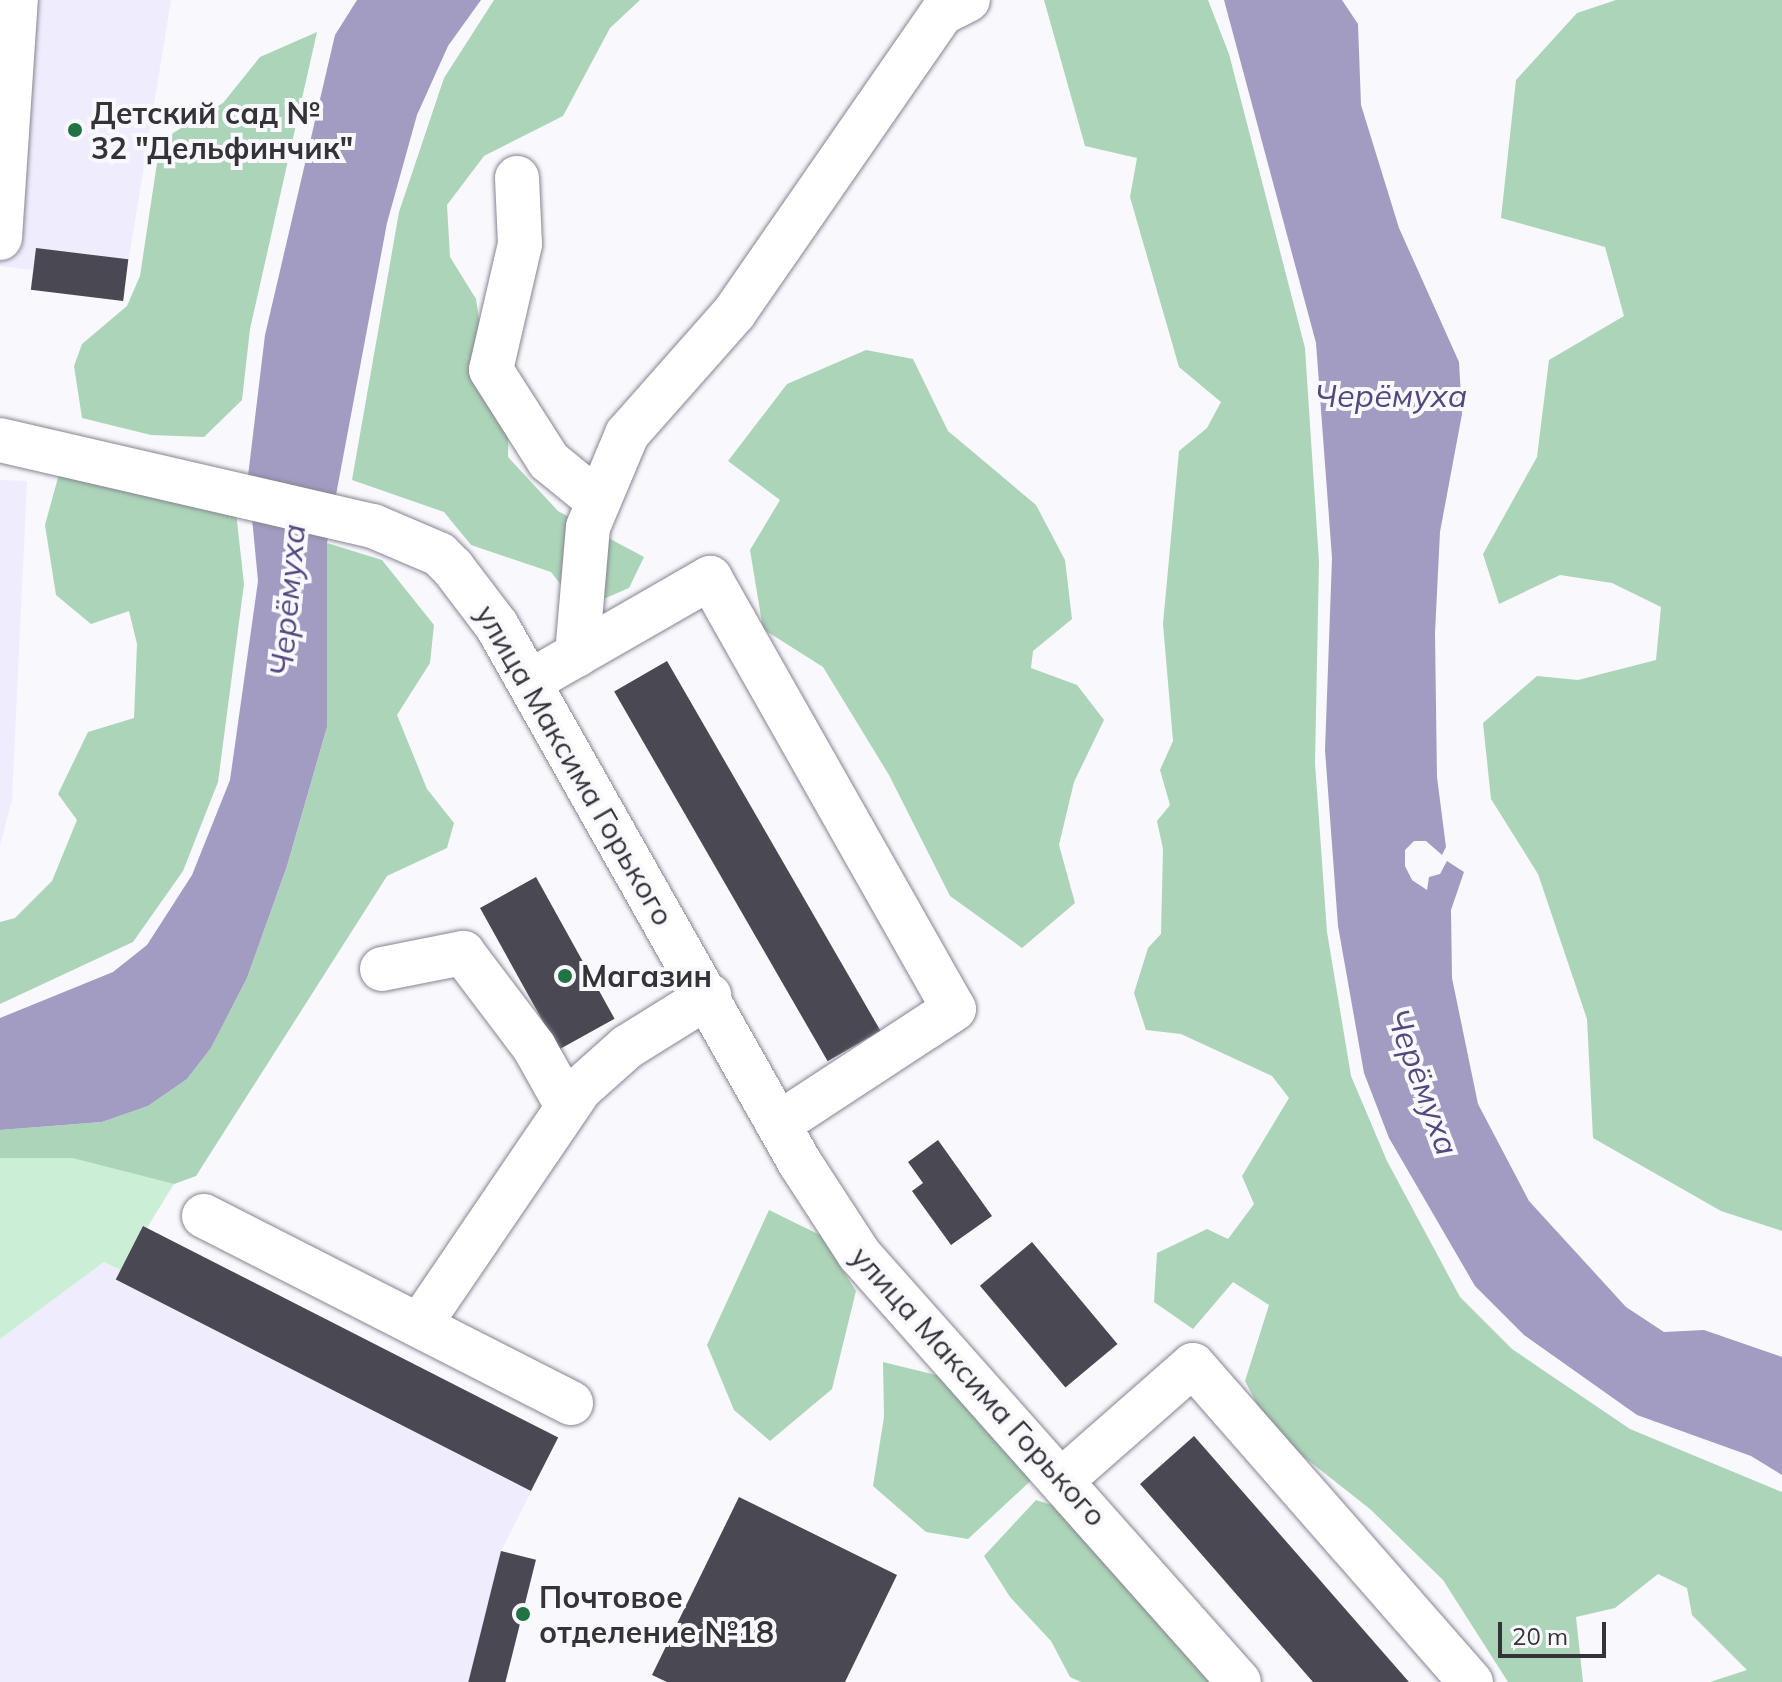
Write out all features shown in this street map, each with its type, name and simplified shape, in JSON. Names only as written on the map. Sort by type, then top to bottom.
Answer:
[{"type":"street","points":[[0,238],[16,0]]},
{"type":"street","points":[[577,655],[588,527],[627,434],[734,313],[942,13],[968,0]]},
{"type":"street","points":[[517,178],[520,244],[491,370],[549,461],[598,501]]},
{"type":"street","name":"улица Максима Горького","points":[[0,440],[110,461],[373,526],[439,554],[453,568],[482,603],[529,682],[825,1204],[892,1297],[1062,1480],[1239,1682]]},
{"type":"street","points":[[529,682],[710,578],[954,1009],[778,1124]]},
{"type":"street","points":[[382,969],[463,953],[534,1047],[567,1106]]},
{"type":"street","points":[[421,1323],[567,1106],[627,1047],[709,996]]},
{"type":"street","points":[[204,1216],[421,1323],[571,1403]]},
{"type":"street","points":[[1062,1480],[1193,1365],[1471,1682]]},
{"type":"shaded area","name":"Детский сад № 32 \"Дельфинчик\"","points":[[0,0],[171,0],[122,301],[31,290],[33,270],[0,266]]},
{"type":"shaded area","points":[[0,480],[27,481],[12,800],[0,846]]},
{"type":"shaded area","points":[[104,1262],[121,1270],[116,1280],[533,1488],[501,1551],[536,1560],[505,1682],[0,1682],[0,1339]]},
{"type":"green space","points":[[494,0],[640,0],[610,28],[563,116],[484,156],[447,205],[450,257],[476,299],[481,333],[509,411],[508,457],[558,511],[644,557],[629,588],[580,609],[551,572],[471,545],[444,512],[352,480],[399,212],[444,78]]},
{"type":"green space","points":[[1044,0],[1208,0],[1229,54],[1305,348],[1319,562],[1315,763],[1327,932],[1351,1076],[1387,1161],[1460,1297],[1512,1349],[1630,1429],[1782,1492],[1782,1682],[1710,1682],[1747,1670],[1692,1615],[1687,1588],[1658,1574],[1615,1608],[1576,1617],[1583,1682],[1508,1682],[1443,1580],[1370,1509],[1271,1431],[1245,1381],[1269,1305],[1233,1282],[1193,1329],[1154,1302],[1157,1253],[1207,1229],[1228,1239],[1254,1204],[1242,1176],[1289,1098],[1272,1076],[1181,1034],[1146,1030],[1134,993],[1148,948],[1161,934],[1163,849],[1157,821],[1170,805],[1160,770],[1173,741],[1163,624],[1179,451],[1207,428],[1221,402],[1179,367],[1130,197],[1137,158],[1085,146]]},
{"type":"green space","points":[[1616,0],[1782,0],[1782,1231],[1721,1211],[1593,1138],[1587,1019],[1538,874],[1491,799],[1483,723],[1537,676],[1578,680],[1656,660],[1661,607],[1612,583],[1560,575],[1499,604],[1483,554],[1537,457],[1549,360],[1624,316],[1605,247],[1501,218],[1516,80],[1577,13]]},
{"type":"green space","points":[[317,32],[250,329],[242,400],[204,437],[151,435],[82,418],[74,366],[82,344],[127,306],[140,276],[159,150],[173,133],[223,103],[260,57]]},
{"type":"green space","points":[[866,350],[913,359],[948,431],[1036,505],[1065,560],[1072,619],[1033,651],[1031,668],[1077,685],[1104,720],[1074,782],[1059,845],[1075,903],[1022,948],[950,896],[889,775],[823,667],[763,629],[750,550],[780,500],[728,461],[787,384]]},
{"type":"green space","points":[[59,474],[236,512],[244,584],[218,782],[183,871],[133,942],[0,1004],[0,922],[15,918],[52,881],[77,820],[58,794],[88,732],[134,718],[137,644],[129,611],[91,624],[56,595],[45,525]]},
{"type":"green space","points":[[327,543],[382,560],[434,625],[430,663],[397,715],[427,789],[454,823],[447,848],[387,876],[196,1176],[174,1184],[72,1158],[0,1158],[0,1130],[102,1122],[148,1106],[187,1079],[211,1048],[247,978],[287,866],[327,727]]},
{"type":"green space","points":[[0,1158],[72,1158],[174,1184],[121,1270],[104,1262],[0,1339]]},
{"type":"green space","points":[[769,1210],[820,1235],[856,1291],[832,1389],[770,1441],[734,1410],[707,1345]]},
{"type":"green space","points":[[883,1362],[952,1379],[1039,1473],[968,1539],[926,1532],[873,1486],[884,1417]]},
{"type":"green space","points":[[1036,1500],[1074,1512],[1221,1682],[1081,1682],[1070,1677],[1051,1641],[1010,1597],[984,1556]]},
{"type":"water","name":"Черёмуха","points":[[357,0],[481,0],[448,46],[417,115],[387,223],[327,543],[327,727],[287,866],[247,978],[211,1048],[187,1079],[148,1106],[102,1122],[0,1130],[0,1018],[113,972],[147,945],[192,875],[230,780],[258,581],[248,476],[265,335],[335,35]]},
{"type":"water","name":"Черёмуха","points":[[1224,0],[1342,0],[1358,24],[1361,105],[1399,228],[1459,362],[1462,414],[1440,532],[1435,633],[1437,777],[1446,847],[1442,855],[1426,841],[1414,841],[1405,850],[1405,866],[1412,880],[1427,890],[1429,877],[1440,874],[1447,861],[1464,872],[1451,910],[1452,978],[1478,1104],[1529,1201],[1626,1307],[1664,1332],[1704,1330],[1782,1357],[1782,1475],[1751,1456],[1637,1415],[1524,1335],[1475,1286],[1389,1138],[1364,1073],[1338,926],[1325,750],[1332,558],[1316,343]]},
{"type":"building","points":[[36,248],[128,259],[123,301],[31,290]]},
{"type":"building","points":[[667,661],[880,1031],[828,1061],[614,692]]},
{"type":"building","points":[[536,877],[615,1019],[559,1050],[480,908]]},
{"type":"building","points":[[938,1140],[992,1216],[951,1245],[912,1191],[923,1183],[908,1162]]},
{"type":"building","points":[[143,1226],[558,1438],[531,1491],[116,1279]]},
{"type":"building","points":[[1032,1242],[1117,1344],[1065,1388],[980,1286]]},
{"type":"building","points":[[1194,1436],[1409,1682],[1313,1682],[1140,1484]]},
{"type":"building","points":[[739,1497],[897,1575],[845,1682],[667,1682],[652,1675]]},
{"type":"building","points":[[501,1551],[536,1560],[505,1682],[468,1682]]},
{"type":"place","name":"Детский сад № 32 \"Дельфинчик\"","points":[[75,130]]},
{"type":"place","name":"Магазин","points":[[565,976]]},
{"type":"place","name":"Почтовое отделение №18","points":[[523,1614]]}]
